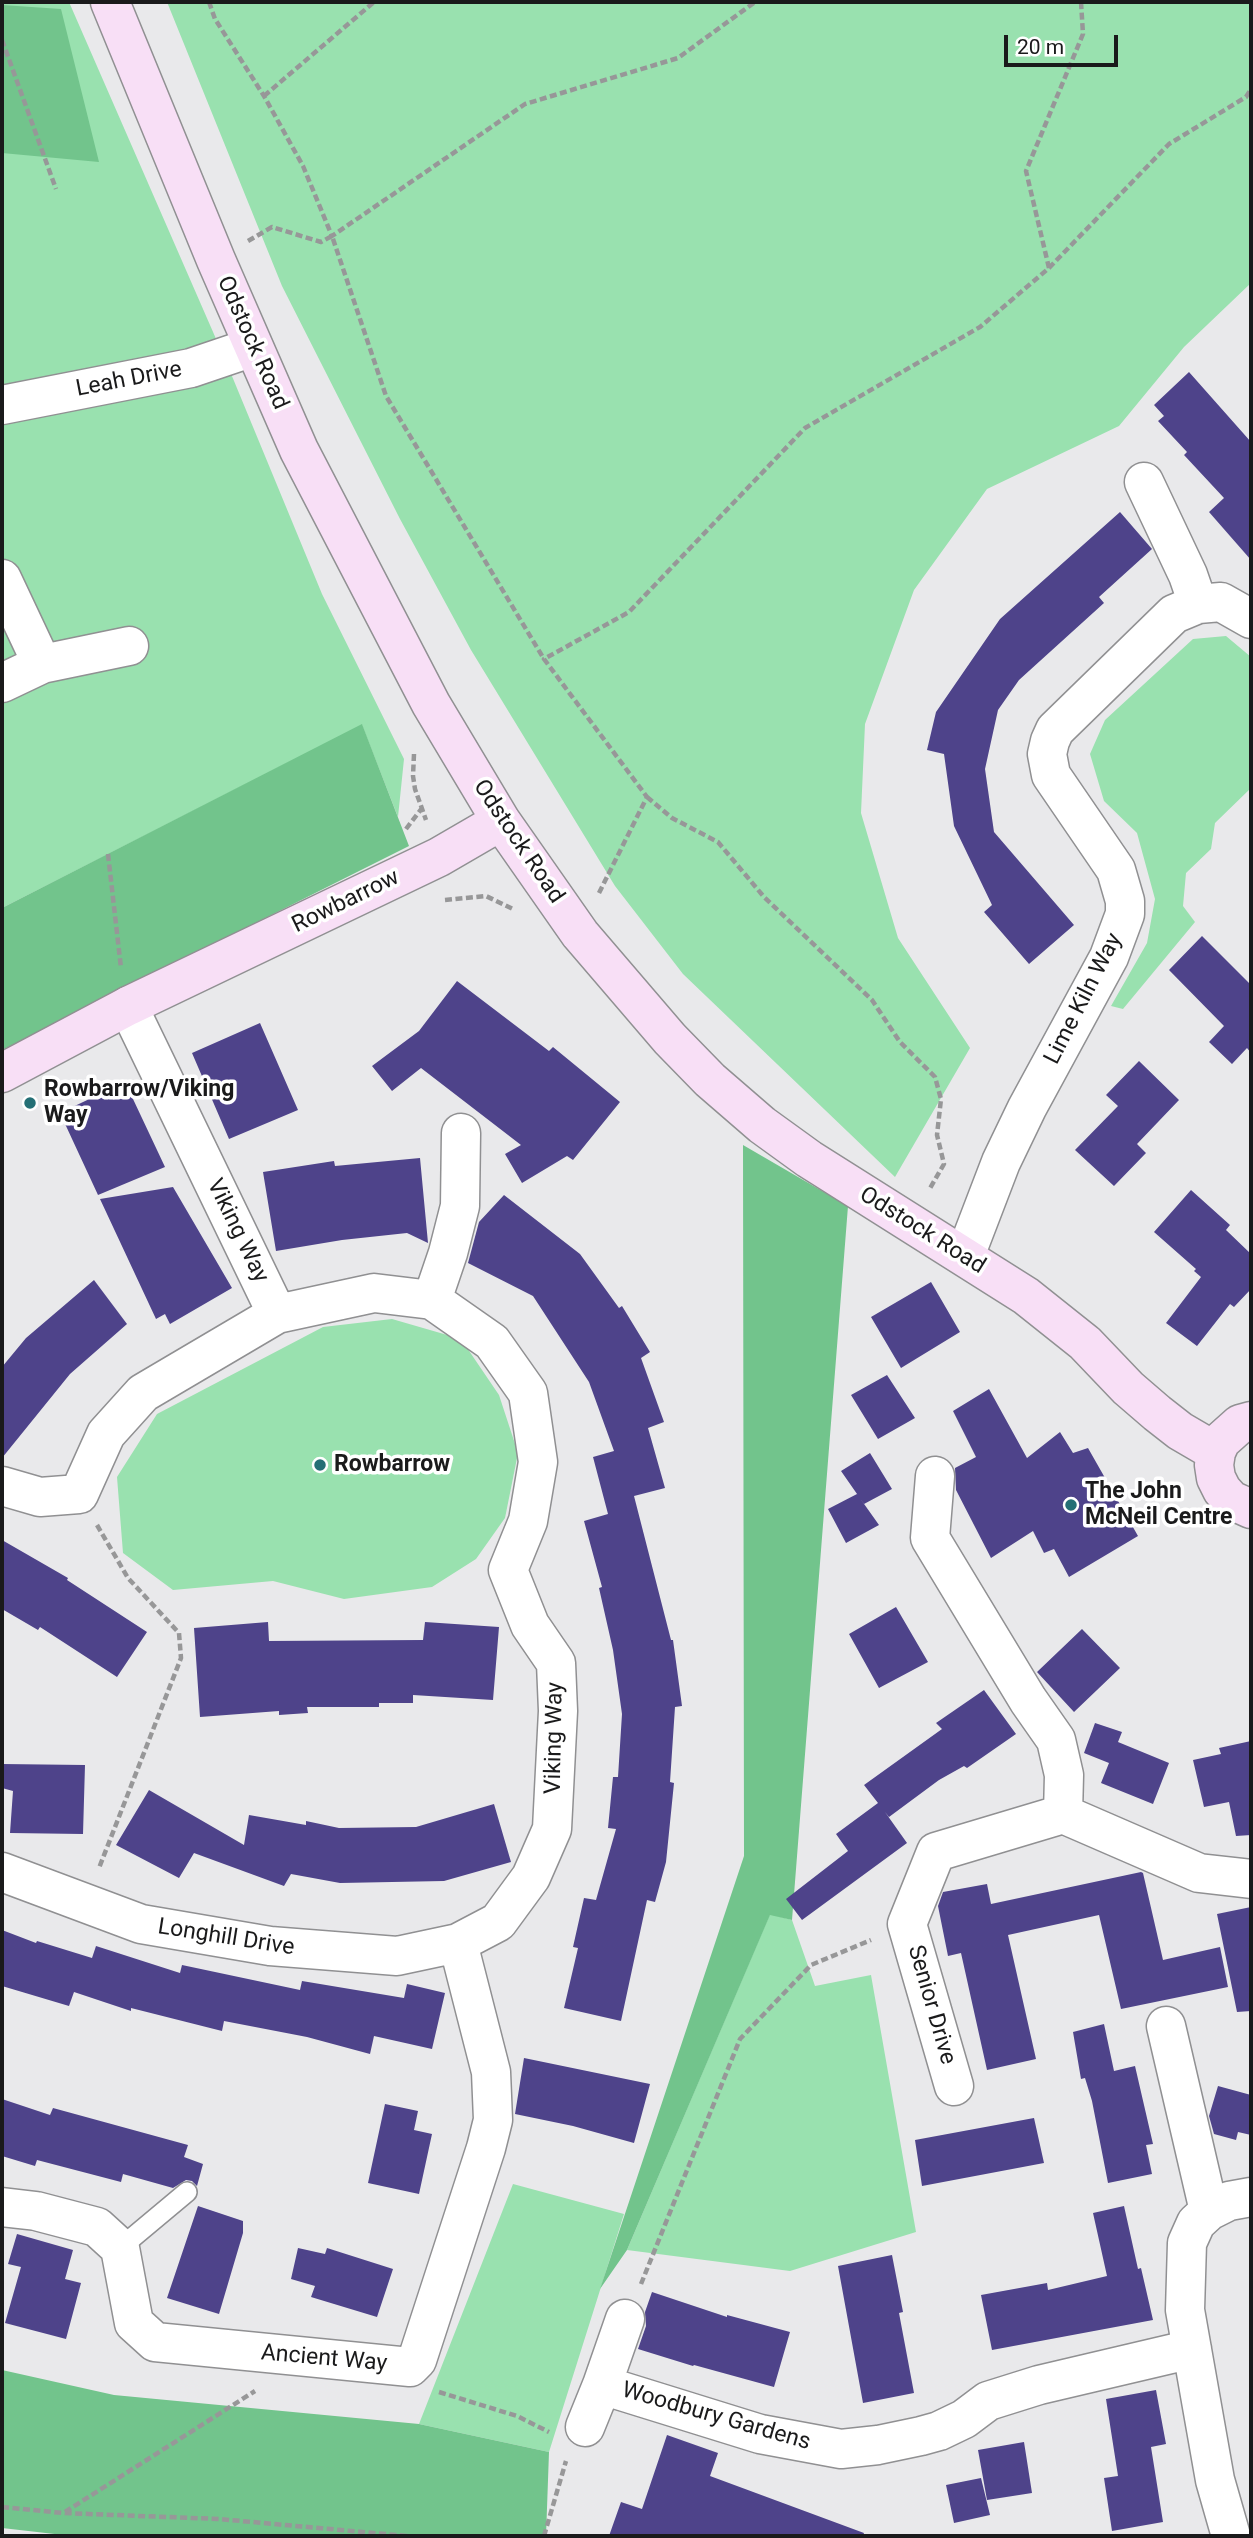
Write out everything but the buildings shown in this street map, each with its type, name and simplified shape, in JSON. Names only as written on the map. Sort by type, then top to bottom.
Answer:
[{"type":"street","name":"Odstock Road","points":[[110,2],[216,260],[299,450],[431,704],[501,821],[574,927],[670,1039],[710,1080],[762,1125],[809,1159],[1026,1296],[1085,1343],[1128,1388],[1157,1413],[1216,1452]]},
{"type":"street","name":"Leah Drive","points":[[2,405],[191,368],[253,347]]},
{"type":"street","points":[[1143,482],[1188,575],[1198,604],[1221,602],[1251,619]]},
{"type":"street","points":[[2,579],[42,664]]},
{"type":"street","name":"Lime Kiln Way","points":[[965,1256],[1001,1162],[1027,1108],[1109,957],[1125,914],[1125,901],[1116,870],[1051,775],[1047,754],[1050,741],[1055,730],[1174,614],[1198,604]]},
{"type":"street","points":[[2,683],[42,664],[129,646]]},
{"type":"street","name":"Rowbarrow","points":[[2,1073],[128,1006],[439,857],[501,821]]},
{"type":"street","name":"Viking Way","points":[[128,1006],[277,1314],[374,1293],[432,1300],[492,1342],[528,1393],[538,1462],[528,1521],[508,1570],[530,1625],[556,1663],[558,1711],[552,1829],[531,1878],[498,1922],[458,1943]]},
{"type":"street","points":[[432,1300],[460,1206],[461,1133]]},
{"type":"street","points":[[2,1486],[40,1497],[79,1494],[106,1434],[143,1393],[277,1314]]},
{"type":"street","points":[[1251,1421],[1230,1431],[1216,1452],[1214,1465],[1216,1479],[1222,1490],[1231,1500],[1251,1509]]},
{"type":"street","points":[[935,1476],[930,1538],[1028,1700],[1056,1740],[1064,1775],[1063,1814],[1199,1873],[1251,1879]]},
{"type":"street","name":"Senior Drive","points":[[954,2086],[907,1924],[936,1852],[1063,1814]]},
{"type":"street","name":"Longhill Drive","points":[[2,1872],[141,1924],[270,1947],[397,1956],[458,1943]]},
{"type":"street","name":"Ancient Way","points":[[120,2248],[134,2323],[155,2342],[410,2367],[417,2360],[493,2120],[491,2072],[458,1943]]},
{"type":"street","points":[[1166,2026],[1209,2211]]},
{"type":"street","points":[[1231,2536],[1215,2480],[1185,2310],[1187,2243],[1196,2223],[1209,2211],[1229,2201],[1251,2197]]},
{"type":"street","points":[[2,2207],[36,2211],[97,2227],[120,2248]]},
{"type":"street","name":"Woodbury Gardens","points":[[571,2441],[602,2385],[625,2319]]},
{"type":"street","name":"Woodbury Gardens","points":[[602,2385],[760,2434],[841,2449],[921,2436],[964,2419],[988,2401],[1039,2385],[1192,2349]]},
{"type":"lane","points":[[120,2248],[187,2192]]},
{"type":"path","points":[[209,2],[215,19],[264,96],[303,166],[332,236],[386,396],[544,659],[647,797],[672,818],[718,842],[764,897],[872,1000],[900,1042],[935,1076],[941,1099],[937,1135],[944,1164],[911,1223]]},
{"type":"path","points":[[264,96],[374,2]]},
{"type":"path","points":[[216,260],[272,227],[321,242],[525,104],[678,58],[755,2]]},
{"type":"path","points":[[1049,268],[1027,171],[1083,34],[1081,2]]},
{"type":"path","points":[[2,40],[56,188]]},
{"type":"path","points":[[544,659],[629,612],[805,428],[980,327],[1049,268],[1169,144],[1246,97],[1251,89]]},
{"type":"path","points":[[443,900],[486,896],[517,911],[574,927],[647,797]]},
{"type":"path","points":[[108,854],[121,969]]},
{"type":"path","points":[[79,1494],[128,1578],[179,1633],[181,1658],[86,1904]]},
{"type":"path","points":[[625,2319],[653,2258],[740,2039],[811,1965],[907,1924]]},
{"type":"path","points":[[63,2513],[285,2372],[299,2356]]},
{"type":"path","points":[[410,2367],[431,2390],[517,2416],[571,2441],[544,2536]]},
{"type":"path","points":[[2,2507],[63,2513],[219,2519],[407,2536]]},
{"type":"green space","points":[[2,2],[69,2],[227,364],[322,594],[404,759],[398,817],[362,725],[2,908]]},
{"type":"green space","points":[[167,2],[1251,2],[1251,283],[1184,347],[1119,426],[987,489],[914,590],[865,724],[861,813],[898,938],[970,1048],[895,1177],[683,974],[615,886],[471,650],[400,519],[282,286]]},
{"type":"green space","points":[[2,5],[61,9],[99,162],[2,153]]},
{"type":"green space","points":[[1226,636],[1251,657],[1251,788],[1215,823],[1211,849],[1186,873],[1183,906],[1195,922],[1123,1009],[1111,1006],[1147,943],[1155,899],[1137,833],[1104,801],[1090,754],[1105,720],[1193,639]]},
{"type":"green space","points":[[362,724],[409,846],[2,1050],[2,908]]},
{"type":"green space","points":[[743,1145],[848,1206],[792,1920],[770,1915],[627,2250],[600,2289],[744,1856]]},
{"type":"green space","name":"Rowbarrow","points":[[392,1319],[461,1339],[499,1395],[518,1453],[505,1518],[476,1559],[432,1587],[344,1599],[273,1581],[173,1590],[123,1553],[117,1477],[157,1414],[323,1327]]},
{"type":"green space","points":[[770,1914],[792,1920],[815,1986],[871,1975],[916,2232],[790,2271],[627,2250]]},
{"type":"green space","points":[[513,2184],[624,2214],[549,2452],[419,2424]]},
{"type":"green space","points":[[2,2370],[114,2395],[419,2424],[549,2452],[546,2536],[72,2536],[2,2528]]},
{"type":"place","name":"Rowbarrow/Viking Way","points":[[30,1103]]},
{"type":"place","name":"Rowbarrow","points":[[320,1465]]},
{"type":"place","name":"The John McNeil Centre","points":[[1071,1505]]}]
